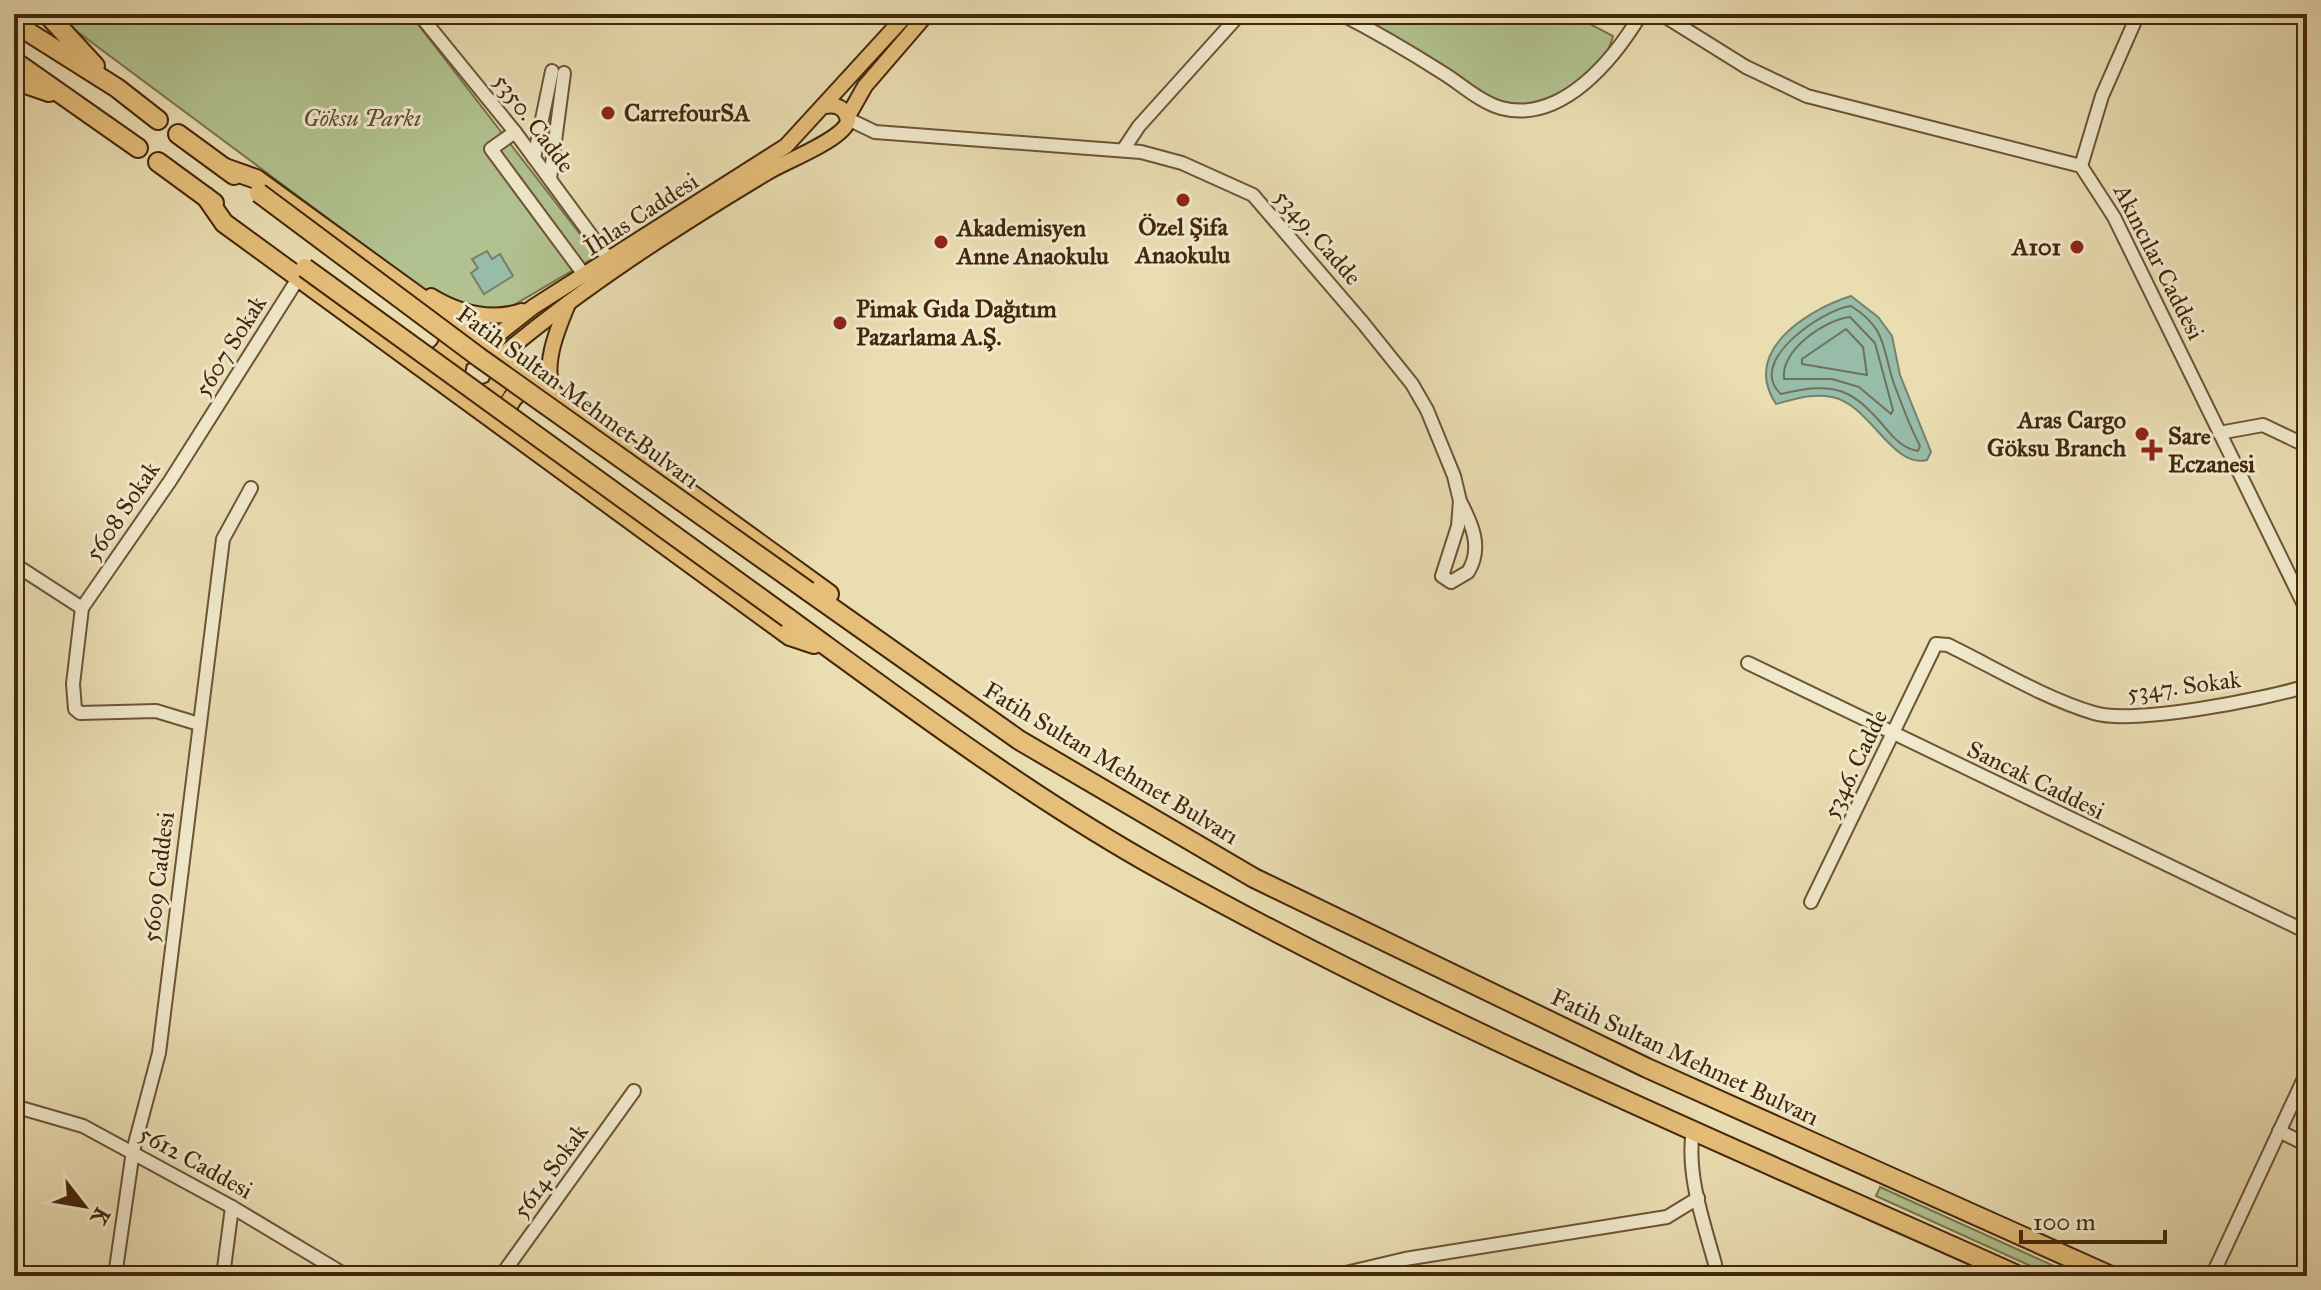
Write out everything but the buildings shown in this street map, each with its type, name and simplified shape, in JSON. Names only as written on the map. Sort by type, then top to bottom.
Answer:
[{"type":"highway","points":[[47,14],[117,88]]},
{"type":"highway","points":[[14,23],[117,88],[158,120]]},
{"type":"highway","points":[[14,61],[138,148]]},
{"type":"highway","points":[[14,80],[69,98]]},
{"type":"highway","name":"Fatih Sultan Mehmet Bulvarı","points":[[178,134],[480,358],[1019,740],[1254,878],[1647,1068],[2111,1276]]},
{"type":"highway","points":[[158,162],[974,752],[1158,869],[1396,994],[2019,1276]]},
{"type":"highway","points":[[225,168],[256,179],[824,588],[852,622]]},
{"type":"highway","points":[[206,197],[224,223],[751,609],[790,636],[832,650]]},
{"type":"highway","points":[[414,361],[431,360],[444,351],[451,335],[448,318]]},
{"type":"highway","points":[[460,394],[458,358],[493,350]]},
{"type":"highway","points":[[460,394],[488,395],[499,384],[493,350]]},
{"type":"highway","points":[[509,431],[506,413],[512,397],[530,387],[550,392]]},
{"type":"main road","name":"İhlas Caddesi","points":[[493,350],[533,307],[768,159],[821,111],[907,14]]},
{"type":"main road","points":[[848,118],[841,108],[821,111],[823,133],[839,135],[865,86],[927,14]]},
{"type":"main road","name":"İhlas Caddesi","points":[[493,350],[767,173],[839,135]]},
{"type":"main road","points":[[360,255],[445,305],[461,310],[503,317],[533,307]]},
{"type":"main road","points":[[550,392],[550,372],[559,325],[568,303]]},
{"type":"street","name":"5350. Cadde","points":[[419,14],[515,132],[610,261]]},
{"type":"street","points":[[1123,150],[1139,126],[1240,14]]},
{"type":"street","points":[[1341,14],[1493,105],[1523,110],[1566,95],[1589,80],[1609,60],[1641,14]]},
{"type":"street","points":[[1661,14],[1701,42],[1807,96],[2081,166],[2102,96],[2138,14]]},
{"type":"street","points":[[534,158],[558,72],[550,179]]},
{"type":"street","name":"5349. Cadde","points":[[848,118],[875,132],[1160,155],[1239,188],[1266,207],[1412,384],[1447,459],[1460,501],[1471,522],[1476,551],[1468,572],[1451,582],[1442,576],[1458,526],[1460,501]]},
{"type":"street","points":[[515,132],[491,149],[585,276]]},
{"type":"street","points":[[839,135],[875,132]]},
{"type":"street","name":"Akıncılar Caddesi","points":[[2081,166],[2091,177],[2114,217],[2307,611]]},
{"type":"street","name":"5607 Sokak","points":[[197,438],[299,277]]},
{"type":"street","points":[[2219,433],[2263,425],[2307,446]]},
{"type":"street","name":"5608 Sokak","points":[[82,608],[197,438]]},
{"type":"street","name":"5609 Caddesi","points":[[115,1276],[133,1151],[159,1053],[223,539],[251,488]]},
{"type":"street","points":[[14,564],[82,608],[74,672],[75,709],[80,713],[156,711],[199,724]]},
{"type":"street","name":"5347. Sokak","points":[[1936,644],[1948,645],[2094,713],[2121,717],[2279,695],[2307,686]]},
{"type":"street","name":"5346. Cadde","points":[[1811,902],[1936,644]]},
{"type":"street","name":"Sancak Caddesi","points":[[1748,663],[2307,932]]},
{"type":"street","points":[[2212,1276],[2307,1072]]},
{"type":"street","name":"5614 Sokak","points":[[501,1276],[634,1091]]},
{"type":"street","name":"5612 Caddesi","points":[[14,1106],[83,1126],[133,1151],[347,1276]]},
{"type":"street","points":[[1693,1129],[1690,1149],[1698,1198],[1715,1264],[1714,1276]]},
{"type":"street","points":[[2279,1131],[2307,1145]]},
{"type":"street","points":[[1333,1276],[1405,1259],[1667,1217],[1698,1198]]},
{"type":"street","points":[[223,1276],[232,1207]]},
{"type":"green space","name":"Göksu Parkı","points":[[58,14],[410,14],[597,256],[475,328],[71,27]]},
{"type":"green space","points":[[1353,14],[1571,14],[1613,36],[1608,50],[1598,63],[1572,86],[1539,101],[1509,104],[1485,95]]},
{"type":"green space","points":[[1880,1187],[2076,1276],[2053,1276],[1876,1196]]},
{"type":"water","points":[[487,251],[492,259],[500,254],[513,276],[484,294],[471,273],[478,268],[472,259]]},
{"type":"water","points":[[1851,296],[1878,317],[1892,336],[1900,375],[1931,452],[1927,460],[1914,460],[1903,455],[1846,402],[1832,397],[1810,396],[1776,404],[1767,385],[1767,367],[1773,350],[1784,335],[1816,311]]},
{"type":"place","name":"CarrefourSA","points":[[608,113]]},
{"type":"place","name":"Özel Şifa Anaokulu","points":[[1183,200]]},
{"type":"place","name":"Akademisyen Anne Anaokulu","points":[[941,242]]},
{"type":"place","name":"A101","points":[[2077,247]]},
{"type":"place","name":"Pimak Gıda Dağıtım Pazarlama A.Ş.","points":[[840,323]]},
{"type":"place","name":"Aras Cargo Göksu Branch","points":[[2142,434]]},
{"type":"place","name":"Sare Eczanesi","points":[[2152,450]]}]
